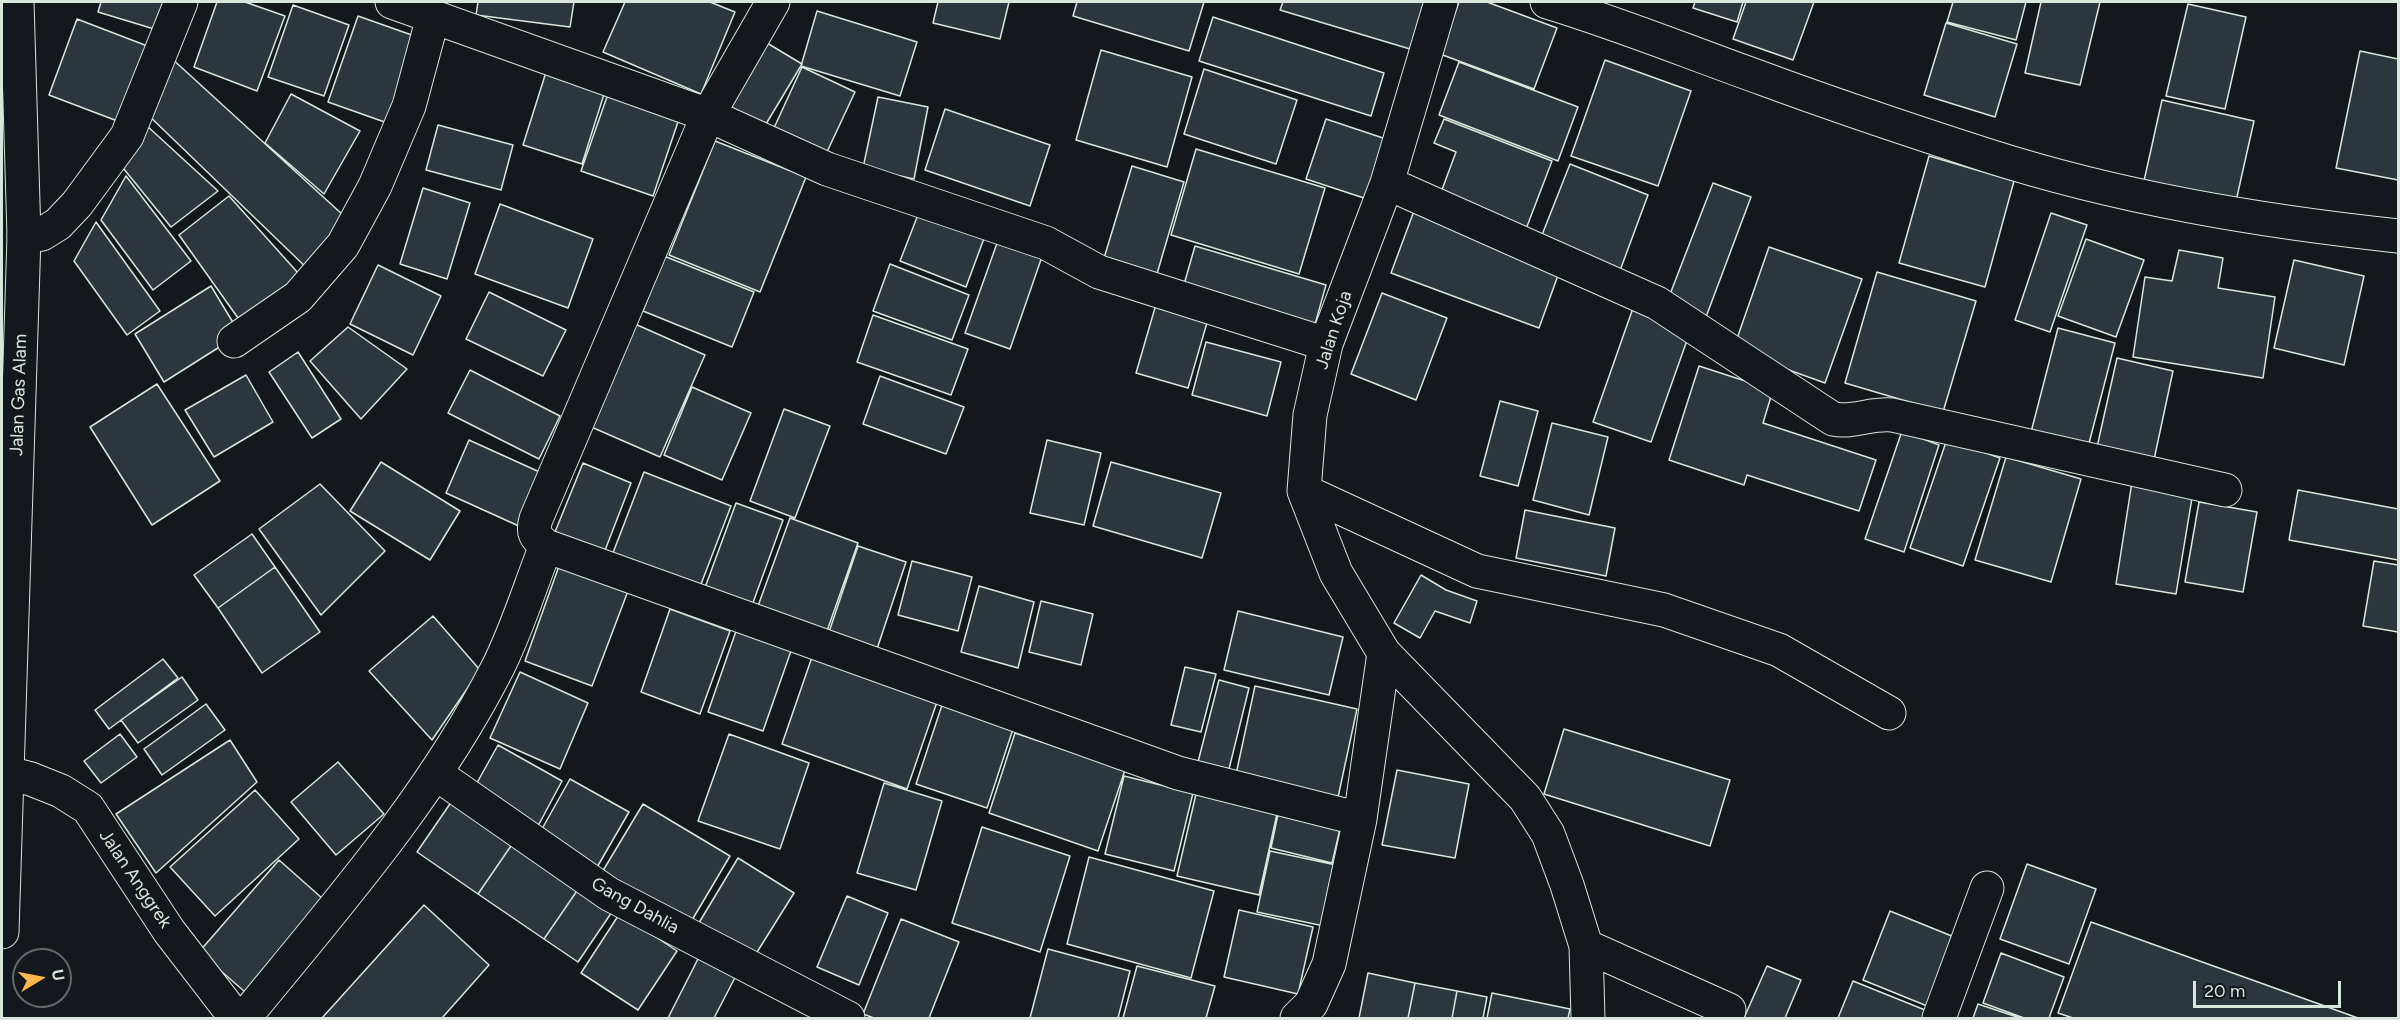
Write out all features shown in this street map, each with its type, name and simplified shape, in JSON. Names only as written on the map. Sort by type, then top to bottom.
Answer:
[{"type":"street","name":"Jalan Gas Alam","points":[[2,932],[24,236],[16,2]]},
{"type":"street","points":[[24,236],[42,234],[58,224],[78,204],[127,136],[180,2]]},
{"type":"street","points":[[392,2],[708,115],[827,169],[1046,243],[1099,272],[1326,344]]},
{"type":"street","points":[[772,2],[708,115],[536,519],[533,529],[536,538],[546,546],[1178,772],[1359,819]]},
{"type":"street","name":"Jalan Koja","points":[[1441,2],[1387,183],[1326,344],[1310,415],[1304,491],[1336,573],[1384,653],[1525,798],[1548,834],[1586,946],[1588,1018]]},
{"type":"street","points":[[1546,2],[1589,15],[1766,80],[1988,156],[2161,202],[2318,227],[2398,236]]},
{"type":"street","points":[[234,341],[298,297],[343,244],[375,186],[409,106],[433,18]]},
{"type":"street","points":[[1387,183],[1657,303],[1833,419],[1845,421],[1878,414],[1892,415],[2225,490]]},
{"type":"street","points":[[1304,491],[1477,571],[1664,610],[1779,650],[1889,713]]},
{"type":"street","points":[[244,1018],[396,831],[435,773],[498,667],[546,546]]},
{"type":"street","points":[[1297,1018],[1311,1004],[1329,964],[1359,819],[1384,653]]},
{"type":"street","name":"Jalan Anggrek","points":[[8,773],[31,778],[61,791],[88,808],[169,931],[236,1018]]},
{"type":"street","name":"Gang Dahlia","points":[[435,773],[609,894],[848,1018]]},
{"type":"street","points":[[1939,1018],[1987,888]]},
{"type":"street","points":[[1586,946],[1729,1010]]},
{"type":"building","points":[[101,2],[174,2],[164,32],[98,12]]},
{"type":"building","points":[[217,2],[245,2],[285,16],[257,91],[194,67]]},
{"type":"building","points":[[478,2],[574,2],[570,27],[476,15]]},
{"type":"building","points":[[625,2],[710,2],[735,12],[701,94],[603,52]]},
{"type":"building","points":[[938,2],[1009,2],[1000,39],[933,23]]},
{"type":"building","points":[[1077,2],[1204,2],[1189,51],[1073,16]]},
{"type":"building","points":[[1283,2],[1424,2],[1410,49],[1280,10]]},
{"type":"building","points":[[1459,2],[1487,2],[1557,28],[1534,89],[1440,54]]},
{"type":"building","points":[[1695,2],[1743,2],[1737,22],[1693,8]]},
{"type":"building","points":[[1746,2],[1814,2],[1793,60],[1733,39]]},
{"type":"building","points":[[1953,2],[2026,2],[2016,40],[1947,22]]},
{"type":"building","points":[[2041,2],[2100,2],[2080,85],[2025,73]]},
{"type":"building","points":[[2188,4],[2246,17],[2225,109],[2166,96]]},
{"type":"building","points":[[293,5],[349,25],[324,96],[268,77]]},
{"type":"building","points":[[817,11],[917,42],[900,96],[801,66]]},
{"type":"building","points":[[358,16],[423,39],[393,125],[328,102]]},
{"type":"building","points":[[1213,17],[1384,73],[1371,116],[1199,61]]},
{"type":"building","points":[[77,19],[150,47],[120,122],[49,95]]},
{"type":"building","points":[[1946,23],[2017,44],[1995,117],[1924,95]]},
{"type":"building","points":[[767,43],[802,64],[760,134],[726,113]]},
{"type":"building","points":[[1101,50],[1192,77],[1167,167],[1076,140]]},
{"type":"building","points":[[2360,51],[2398,59],[2398,180],[2336,168]]},
{"type":"building","points":[[169,56],[343,215],[313,274],[142,109]]},
{"type":"building","points":[[1605,60],[1691,91],[1658,186],[1571,156]]},
{"type":"building","points":[[1459,62],[1578,107],[1558,161],[1439,115]]},
{"type":"building","points":[[802,67],[855,92],[826,154],[773,130]]},
{"type":"building","points":[[547,69],[606,88],[582,164],[523,145]]},
{"type":"building","points":[[1204,69],[1297,100],[1276,164],[1184,134]]},
{"type":"building","points":[[609,91],[680,116],[653,196],[581,171]]},
{"type":"building","points":[[291,94],[360,131],[324,194],[265,143]]},
{"type":"building","points":[[878,97],[928,107],[914,179],[863,168]]},
{"type":"building","points":[[2162,100],[2254,121],[2234,210],[2142,190]]},
{"type":"building","points":[[945,109],[1050,145],[1030,206],[925,170]]},
{"type":"building","points":[[1326,119],[1389,140],[1370,200],[1306,179]]},
{"type":"building","points":[[1444,119],[1552,161],[1526,229],[1440,195],[1456,152],[1434,143]]},
{"type":"building","points":[[146,125],[218,191],[171,227],[119,163]]},
{"type":"building","points":[[438,125],[513,145],[501,190],[426,170]]},
{"type":"building","points":[[715,141],[806,177],[760,292],[669,255]]},
{"type":"building","points":[[1196,149],[1325,188],[1299,274],[1171,235]]},
{"type":"building","points":[[1929,156],[2014,181],[1985,287],[1899,263]]},
{"type":"building","points":[[1570,164],[1648,195],[1618,276],[1538,245]]},
{"type":"building","points":[[1132,166],[1184,182],[1154,284],[1101,268]]},
{"type":"building","points":[[126,176],[191,261],[153,290],[101,220]]},
{"type":"building","points":[[1713,183],[1751,197],[1706,317],[1667,302]]},
{"type":"building","points":[[423,188],[470,203],[447,279],[400,264]]},
{"type":"building","points":[[229,196],[307,283],[238,318],[179,235]]},
{"type":"building","points":[[500,204],[593,239],[568,308],[475,274]]},
{"type":"building","points":[[921,207],[986,233],[966,287],[900,261]]},
{"type":"building","points":[[1414,211],[1561,267],[1539,328],[1391,273]]},
{"type":"building","points":[[2051,213],[2087,225],[2050,332],[2015,320]]},
{"type":"building","points":[[96,222],[160,311],[127,335],[74,261]]},
{"type":"building","points":[[1001,232],[1045,248],[1010,349],[965,333]]},
{"type":"building","points":[[2086,239],[2144,260],[2116,337],[2058,316]]},
{"type":"building","points":[[1195,246],[1326,285],[1312,335],[1181,295]]},
{"type":"building","points":[[1769,247],[1862,279],[1825,383],[1733,350]]},
{"type":"building","points":[[2179,250],[2223,258],[2218,288],[2275,297],[2263,378],[2133,357],[2145,277],[2172,281]]},
{"type":"building","points":[[664,256],[754,292],[732,347],[643,311]]},
{"type":"building","points":[[2294,260],[2364,276],[2344,365],[2274,348]]},
{"type":"building","points":[[890,264],[969,295],[952,340],[873,311]]},
{"type":"building","points":[[378,265],[441,296],[413,355],[350,324]]},
{"type":"building","points":[[1877,272],[1976,301],[1943,412],[1845,383]]},
{"type":"building","points":[[211,286],[240,334],[164,382],[135,334]]},
{"type":"building","points":[[489,292],[566,330],[543,376],[466,339]]},
{"type":"building","points":[[1382,293],[1447,318],[1416,400],[1351,374]]},
{"type":"building","points":[[1159,294],[1211,309],[1188,388],[1136,373]]},
{"type":"building","points":[[1633,308],[1691,329],[1651,442],[1593,422]]},
{"type":"building","points":[[873,315],[968,349],[951,395],[857,362]]},
{"type":"building","points":[[635,324],[705,355],[660,457],[589,426]]},
{"type":"building","points":[[348,327],[407,369],[361,419],[310,361]]},
{"type":"building","points":[[2058,328],[2115,343],[2087,451],[2030,436]]},
{"type":"building","points":[[1206,342],[1281,362],[1267,416],[1192,395]]},
{"type":"building","points":[[298,352],[341,419],[312,438],[269,372]]},
{"type":"building","points":[[2117,358],[2173,371],[2152,469],[2095,456]]},
{"type":"building","points":[[1699,366],[1773,390],[1763,423],[1876,460],[1859,511],[1747,475],[1744,485],[1669,460]]},
{"type":"building","points":[[470,370],[560,416],[539,459],[448,413]]},
{"type":"building","points":[[246,375],[273,422],[214,457],[185,410]]},
{"type":"building","points":[[880,376],[964,407],[946,454],[863,424]]},
{"type":"building","points":[[157,384],[220,481],[152,525],[90,427]]},
{"type":"building","points":[[692,387],[751,413],[722,480],[664,455]]},
{"type":"building","points":[[1500,401],[1538,411],[1518,486],[1480,476]]},
{"type":"building","points":[[784,409],[830,426],[795,518],[750,501]]},
{"type":"building","points":[[1552,423],[1608,437],[1589,515],[1533,500]]},
{"type":"building","points":[[1902,431],[1939,445],[1904,552],[1865,539]]},
{"type":"building","points":[[1947,439],[2000,458],[1963,566],[1910,548]]},
{"type":"building","points":[[469,440],[544,474],[521,527],[446,493]]},
{"type":"building","points":[[1047,440],[1101,453],[1084,525],[1030,513]]},
{"type":"building","points":[[2006,457],[2081,479],[2051,582],[1975,560]]},
{"type":"building","points":[[381,462],[460,511],[430,560],[350,511]]},
{"type":"building","points":[[1111,462],[1221,493],[1202,558],[1093,526]]},
{"type":"building","points":[[583,463],[631,483],[604,553],[555,532]]},
{"type":"building","points":[[644,472],[731,506],[698,592],[611,558]]},
{"type":"building","points":[[2132,482],[2193,492],[2176,594],[2116,584]]},
{"type":"building","points":[[320,484],[385,551],[321,615],[259,529]]},
{"type":"building","points":[[2298,490],[2398,509],[2398,560],[2289,540]]},
{"type":"building","points":[[2199,502],[2257,512],[2243,592],[2185,582]]},
{"type":"building","points":[[736,503],[783,520],[750,611],[703,593]]},
{"type":"building","points":[[1525,510],[1615,528],[1606,576],[1516,558]]},
{"type":"building","points":[[790,518],[858,543],[827,631],[758,606]]},
{"type":"building","points":[[252,534],[275,567],[218,608],[194,575]]},
{"type":"building","points":[[858,546],[906,562],[876,652],[828,635]]},
{"type":"building","points":[[912,561],[972,577],[958,631],[898,615]]},
{"type":"building","points":[[2374,561],[2398,565],[2398,632],[2363,626]]},
{"type":"building","points":[[559,566],[628,591],[592,686],[525,661]]},
{"type":"building","points":[[275,567],[320,632],[262,673],[218,608]]},
{"type":"building","points":[[1421,575],[1446,590],[1477,601],[1470,623],[1435,611],[1420,638],[1394,623]]},
{"type":"building","points":[[979,586],[1034,602],[1018,668],[961,652]]},
{"type":"building","points":[[1041,601],[1093,614],[1081,665],[1029,652]]},
{"type":"building","points":[[670,609],[730,631],[700,714],[641,692]]},
{"type":"building","points":[[1238,611],[1343,637],[1329,695],[1224,670]]},
{"type":"building","points":[[433,616],[480,670],[432,740],[369,671]]},
{"type":"building","points":[[736,631],[791,651],[763,731],[708,712]]},
{"type":"building","points":[[812,657],[937,702],[907,789],[782,744]]},
{"type":"building","points":[[163,659],[178,678],[109,729],[95,710]]},
{"type":"building","points":[[1185,667],[1216,674],[1201,732],[1171,725]]},
{"type":"building","points":[[520,672],[588,703],[560,769],[490,738]]},
{"type":"building","points":[[182,677],[198,700],[138,743],[121,720]]},
{"type":"building","points":[[1219,680],[1249,688],[1229,769],[1198,762]]},
{"type":"building","points":[[1255,686],[1357,709],[1337,802],[1235,779]]},
{"type":"building","points":[[943,702],[1014,726],[987,808],[916,784]]},
{"type":"building","points":[[206,704],[225,730],[162,775],[144,749]]},
{"type":"building","points":[[1564,729],[1730,780],[1710,846],[1544,794]]},
{"type":"building","points":[[1015,733],[1125,770],[1098,851],[989,813]]},
{"type":"building","points":[[120,734],[137,757],[101,783],[84,761]]},
{"type":"building","points":[[729,734],[809,763],[780,849],[698,821]]},
{"type":"building","points":[[230,740],[257,782],[156,873],[116,814]]},
{"type":"building","points":[[498,745],[562,781],[538,826],[473,790]]},
{"type":"building","points":[[338,762],[384,814],[336,855],[291,802]]},
{"type":"building","points":[[1397,770],[1469,784],[1455,858],[1382,845]]},
{"type":"building","points":[[1124,776],[1193,793],[1174,871],[1105,854]]},
{"type":"building","points":[[570,779],[629,812],[596,869],[538,836]]},
{"type":"building","points":[[884,783],[942,801],[916,890],[857,873]]},
{"type":"building","points":[[255,790],[299,839],[215,916],[170,867]]},
{"type":"building","points":[[1196,794],[1277,814],[1259,895],[1177,876]]},
{"type":"building","points":[[454,798],[515,840],[478,894],[417,852]]},
{"type":"building","points":[[643,804],[730,856],[685,932],[598,879]]},
{"type":"building","points":[[1278,814],[1340,829],[1332,863],[1271,848]]},
{"type":"building","points":[[982,827],[1070,856],[1040,952],[952,923]]},
{"type":"building","points":[[515,840],[581,885],[544,939],[478,894]]},
{"type":"building","points":[[1270,851],[1336,865],[1324,926],[1257,912]]},
{"type":"building","points":[[1089,857],[1214,891],[1191,978],[1067,944]]},
{"type":"building","points":[[738,858],[794,893],[749,965],[694,931]]},
{"type":"building","points":[[279,860],[332,907],[252,998],[199,952]]},
{"type":"building","points":[[2027,864],[2096,889],[2069,964],[2000,939]]},
{"type":"building","points":[[581,885],[614,909],[578,962],[544,939]]},
{"type":"building","points":[[847,896],[888,913],[859,985],[817,967]]},
{"type":"building","points":[[424,905],[489,965],[442,1018],[322,1018]]},
{"type":"building","points":[[1239,910],[1313,927],[1298,994],[1224,977]]},
{"type":"building","points":[[1890,911],[1964,941],[1937,1010],[1863,980]]},
{"type":"building","points":[[620,913],[677,951],[638,1010],[581,973]]},
{"type":"building","points":[[901,919],[959,942],[929,1018],[874,1018],[863,1014]]},
{"type":"building","points":[[2091,922],[2358,1018],[2073,1018],[2058,1013]]},
{"type":"building","points":[[703,949],[740,968],[714,1018],[668,1018]]},
{"type":"building","points":[[1048,949],[1130,971],[1118,1018],[1030,1018]]},
{"type":"building","points":[[2001,953],[2064,977],[2049,1018],[2024,1018],[1983,1003]]},
{"type":"building","points":[[1137,966],[1215,986],[1206,1018],[1123,1018]]},
{"type":"building","points":[[1767,966],[1801,980],[1785,1018],[1744,1018]]},
{"type":"building","points":[[1368,973],[1415,983],[1408,1018],[1359,1018]]},
{"type":"building","points":[[1853,981],[1930,1012],[1928,1018],[1838,1018]]},
{"type":"building","points":[[1415,983],[1457,991],[1452,1018],[1408,1018]]},
{"type":"building","points":[[1457,991],[1487,997],[1483,1018],[1452,1018]]},
{"type":"building","points":[[1492,993],[1570,1009],[1568,1018],[1487,1018]]},
{"type":"building","points":[[1978,1004],[2020,1018],[1973,1018]]}]
